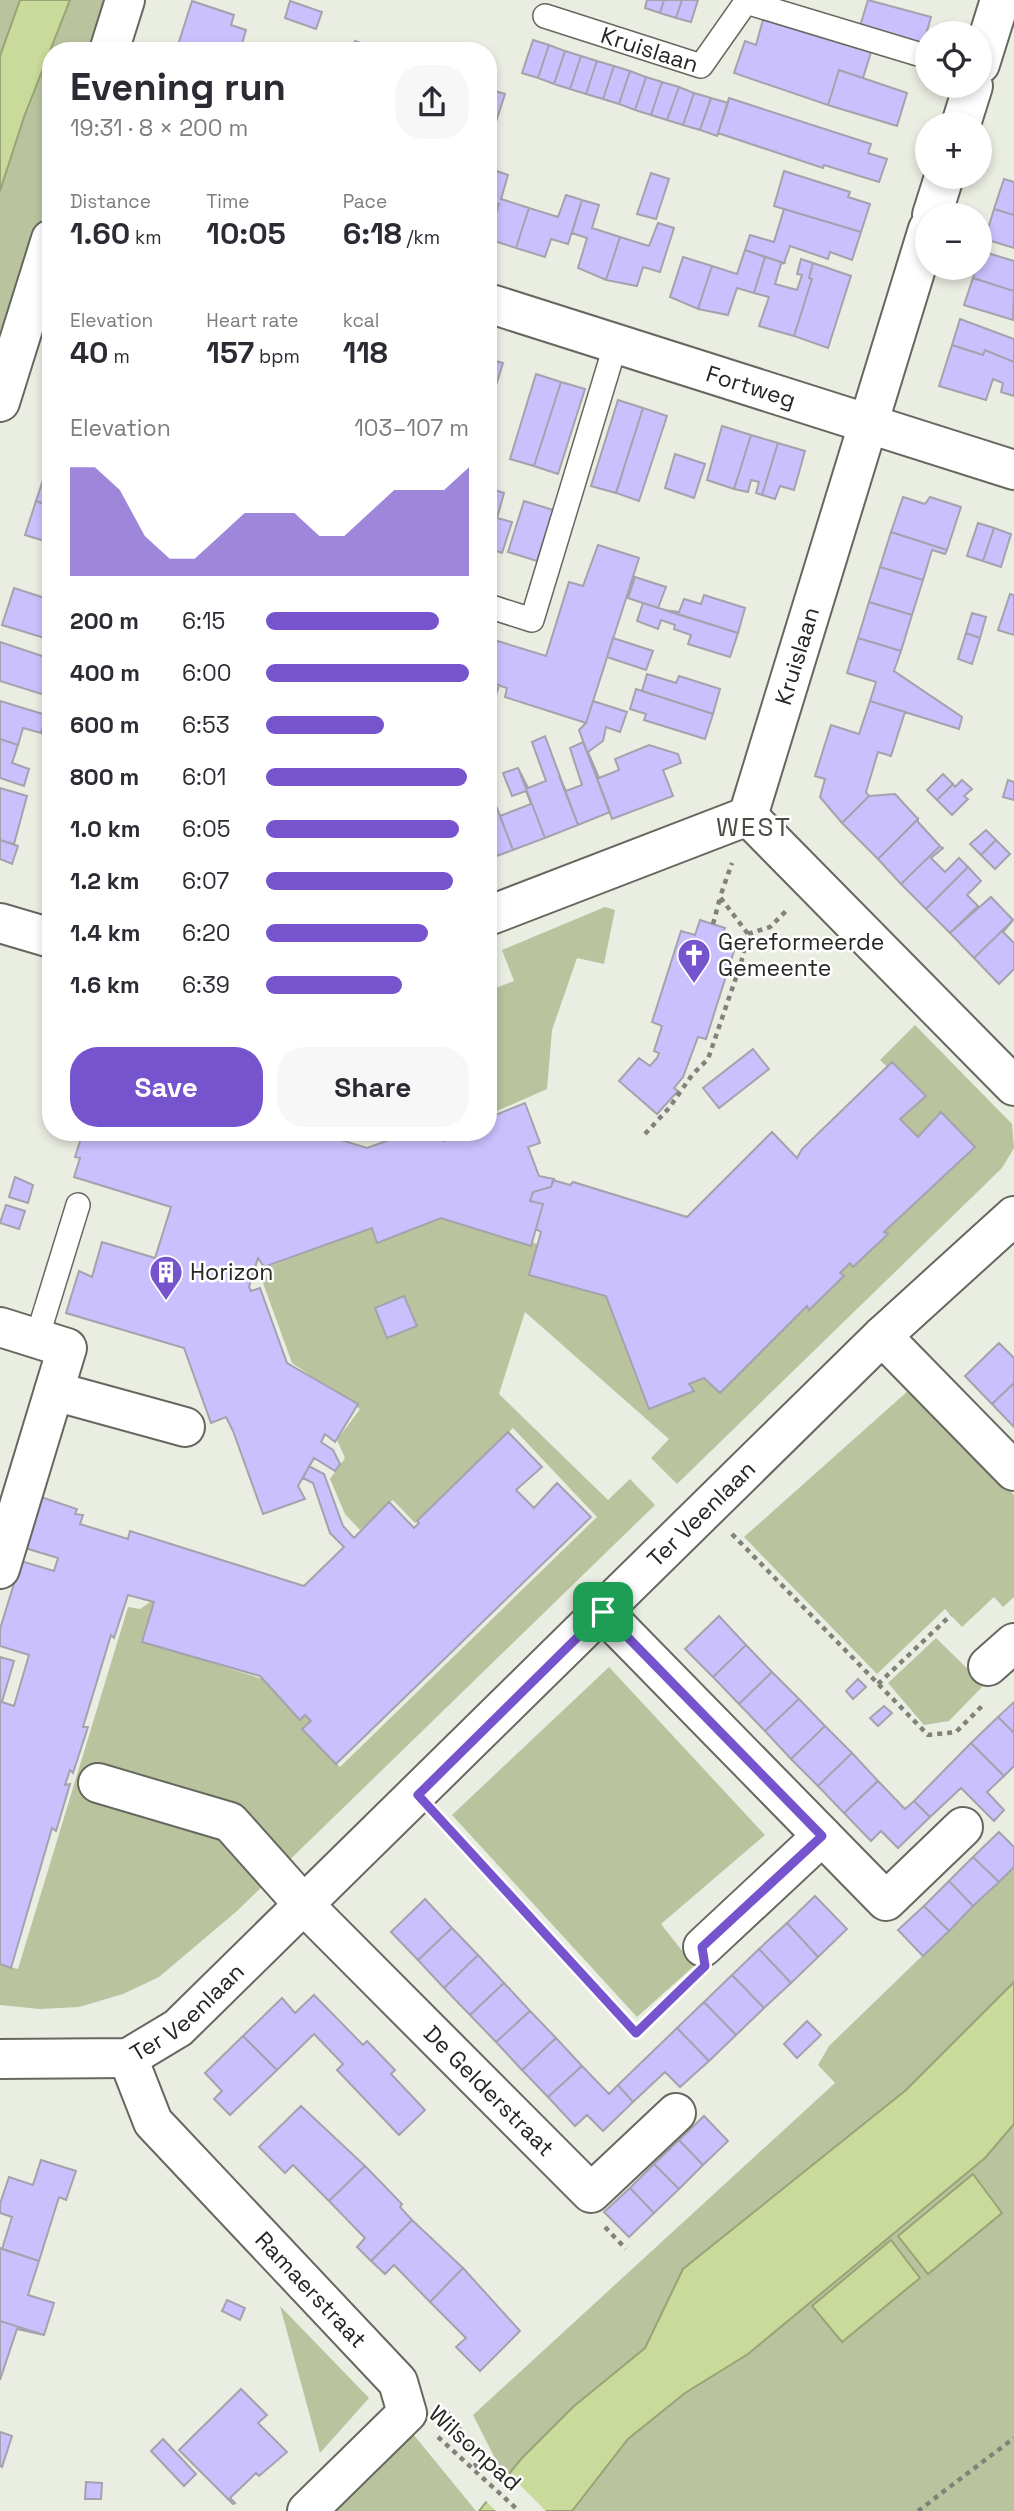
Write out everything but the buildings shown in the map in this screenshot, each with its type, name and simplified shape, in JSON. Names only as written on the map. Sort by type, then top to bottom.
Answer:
[{"type":"street","points":[[112,42],[125,0]]},
{"type":"street","points":[[992,26],[1000,0]]},
{"type":"street","points":[[0,402],[42,268]]},
{"type":"street","name":"Kruislaan","points":[[748,816],[865,424],[915,269]]},
{"type":"street","name":"Fortweg","points":[[497,306],[1014,470]]},
{"type":"street","points":[[497,913],[748,816],[1014,1086]]},
{"type":"street","points":[[0,923],[42,935]]},
{"type":"street","name":"Ter Veenlaan","points":[[0,2059],[128,2058],[178,2028],[882,1336],[1014,1216]]},
{"type":"street","points":[[0,1327],[67,1348],[0,1569]]},
{"type":"street","points":[[882,1336],[1014,1471]]},
{"type":"street","points":[[54,1391],[185,1427]]},
{"type":"street","points":[[603,1612],[886,1901],[963,1827]]},
{"type":"street","points":[[98,1783],[230,1822],[305,1906]]},
{"type":"street","points":[[702,1947],[822,1836]]},
{"type":"street","name":"De Gelderstraat","points":[[305,1906],[592,2193],[676,2113]]},
{"type":"street","name":"Ramaerstraat","points":[[128,2058],[153,2123],[398,2382],[407,2413]]},
{"type":"street","points":[[307,2511],[407,2413]]},
{"type":"lane","name":"Kruislaan","points":[[545,16],[701,66],[746,2],[915,53]]},
{"type":"lane","points":[[497,609],[531,620],[616,343]]},
{"type":"lane","points":[[37,1338],[78,1205]]},
{"type":"path","points":[[713,924],[748,816]]},
{"type":"path","points":[[645,1134],[669,1108],[692,1074],[708,1059],[741,963],[748,934],[720,897]]},
{"type":"path","points":[[707,1509],[928,1735],[956,1732],[997,1691],[1001,1655]]},
{"type":"path","points":[[878,1684],[951,1615]]},
{"type":"path","points":[[418,1795],[636,2033],[705,1966],[702,1947]]},
{"type":"path","name":"Wilsonpad","points":[[407,2413],[478,2471],[519,2511]]},
{"type":"path","points":[[918,2511],[1014,2438]]},
{"type":"shaded area","points":[[0,0],[20,0],[0,56]]},
{"type":"shaded area","points":[[20,0],[70,0],[53,42],[42,42],[42,71],[0,191],[0,56]]},
{"type":"shaded area","points":[[70,0],[111,0],[98,42],[53,42]]},
{"type":"shaded area","points":[[42,71],[42,217],[0,349],[0,191]]},
{"type":"shaded area","points":[[605,907],[615,910],[604,964],[577,958],[552,1030],[547,1089],[497,1111],[497,988],[514,981],[502,950]]},
{"type":"shaded area","points":[[915,1025],[1012,1124],[1014,1148],[1002,1168],[677,1484],[651,1458],[669,1439],[525,1312],[499,1394],[608,1500],[630,1479],[655,1505],[237,1911],[159,1977],[123,1994],[79,2007],[40,2009],[0,2005],[0,1964],[18,1969],[128,1607],[140,1609],[159,1596],[146,1642],[262,1679],[300,1719],[307,1713],[315,1722],[306,1730],[340,1767],[597,1517],[513,1428],[415,1523],[393,1500],[360,1530],[345,1514],[330,1479],[345,1458],[337,1440],[360,1409],[292,1363],[263,1283],[271,1266],[376,1226],[383,1239],[452,1214],[543,1246],[536,1273],[915,1144],[892,1119],[918,1095],[880,1060]]},
{"type":"shaded area","points":[[909,1390],[1014,1495],[1014,1597],[1003,1607],[994,1597],[962,1627],[945,1609],[877,1674],[744,1537]]},
{"type":"shaded area","points":[[936,1638],[984,1685],[949,1721],[924,1725],[888,1683]]},
{"type":"shaded area","points":[[609,1667],[765,1835],[661,1924],[694,1966],[637,2017],[452,1815]]},
{"type":"shaded area","points":[[1014,1867],[1014,1982],[906,2090],[683,2269],[645,2348],[573,2407],[505,2478],[473,2415],[835,2083],[818,2065],[829,2046]]},
{"type":"shaded area","points":[[1014,1982],[1014,2124],[985,2158],[748,2354],[685,2393],[628,2439],[572,2511],[479,2511],[521,2459],[573,2407],[645,2348],[683,2269],[906,2090]]},
{"type":"shaded area","points":[[1014,2124],[1014,2511],[572,2511],[628,2439],[685,2393],[748,2354],[985,2158]]},
{"type":"shaded area","points":[[973,2174],[1002,2213],[928,2274],[898,2236]]},
{"type":"shaded area","points":[[891,2240],[920,2278],[842,2342],[812,2306]]},
{"type":"shaded area","points":[[280,2306],[369,2398],[320,2453]]},
{"type":"shaded area","points":[[413,2434],[476,2511],[336,2511]]},
{"type":"pier","points":[[506,2471],[546,2511],[496,2511],[484,2499]]},
{"type":"place","name":"Gereformeerde Gemeente","points":[[694,985]]},
{"type":"place","name":"Horizon","points":[[166,1302]]},
{"type":"district","name":"WEST","points":[[754,827]]},
{"type":"route","points":[[603,1612],[822,1836],[702,1947],[705,1966],[636,2033],[418,1795],[603,1612]]}]
